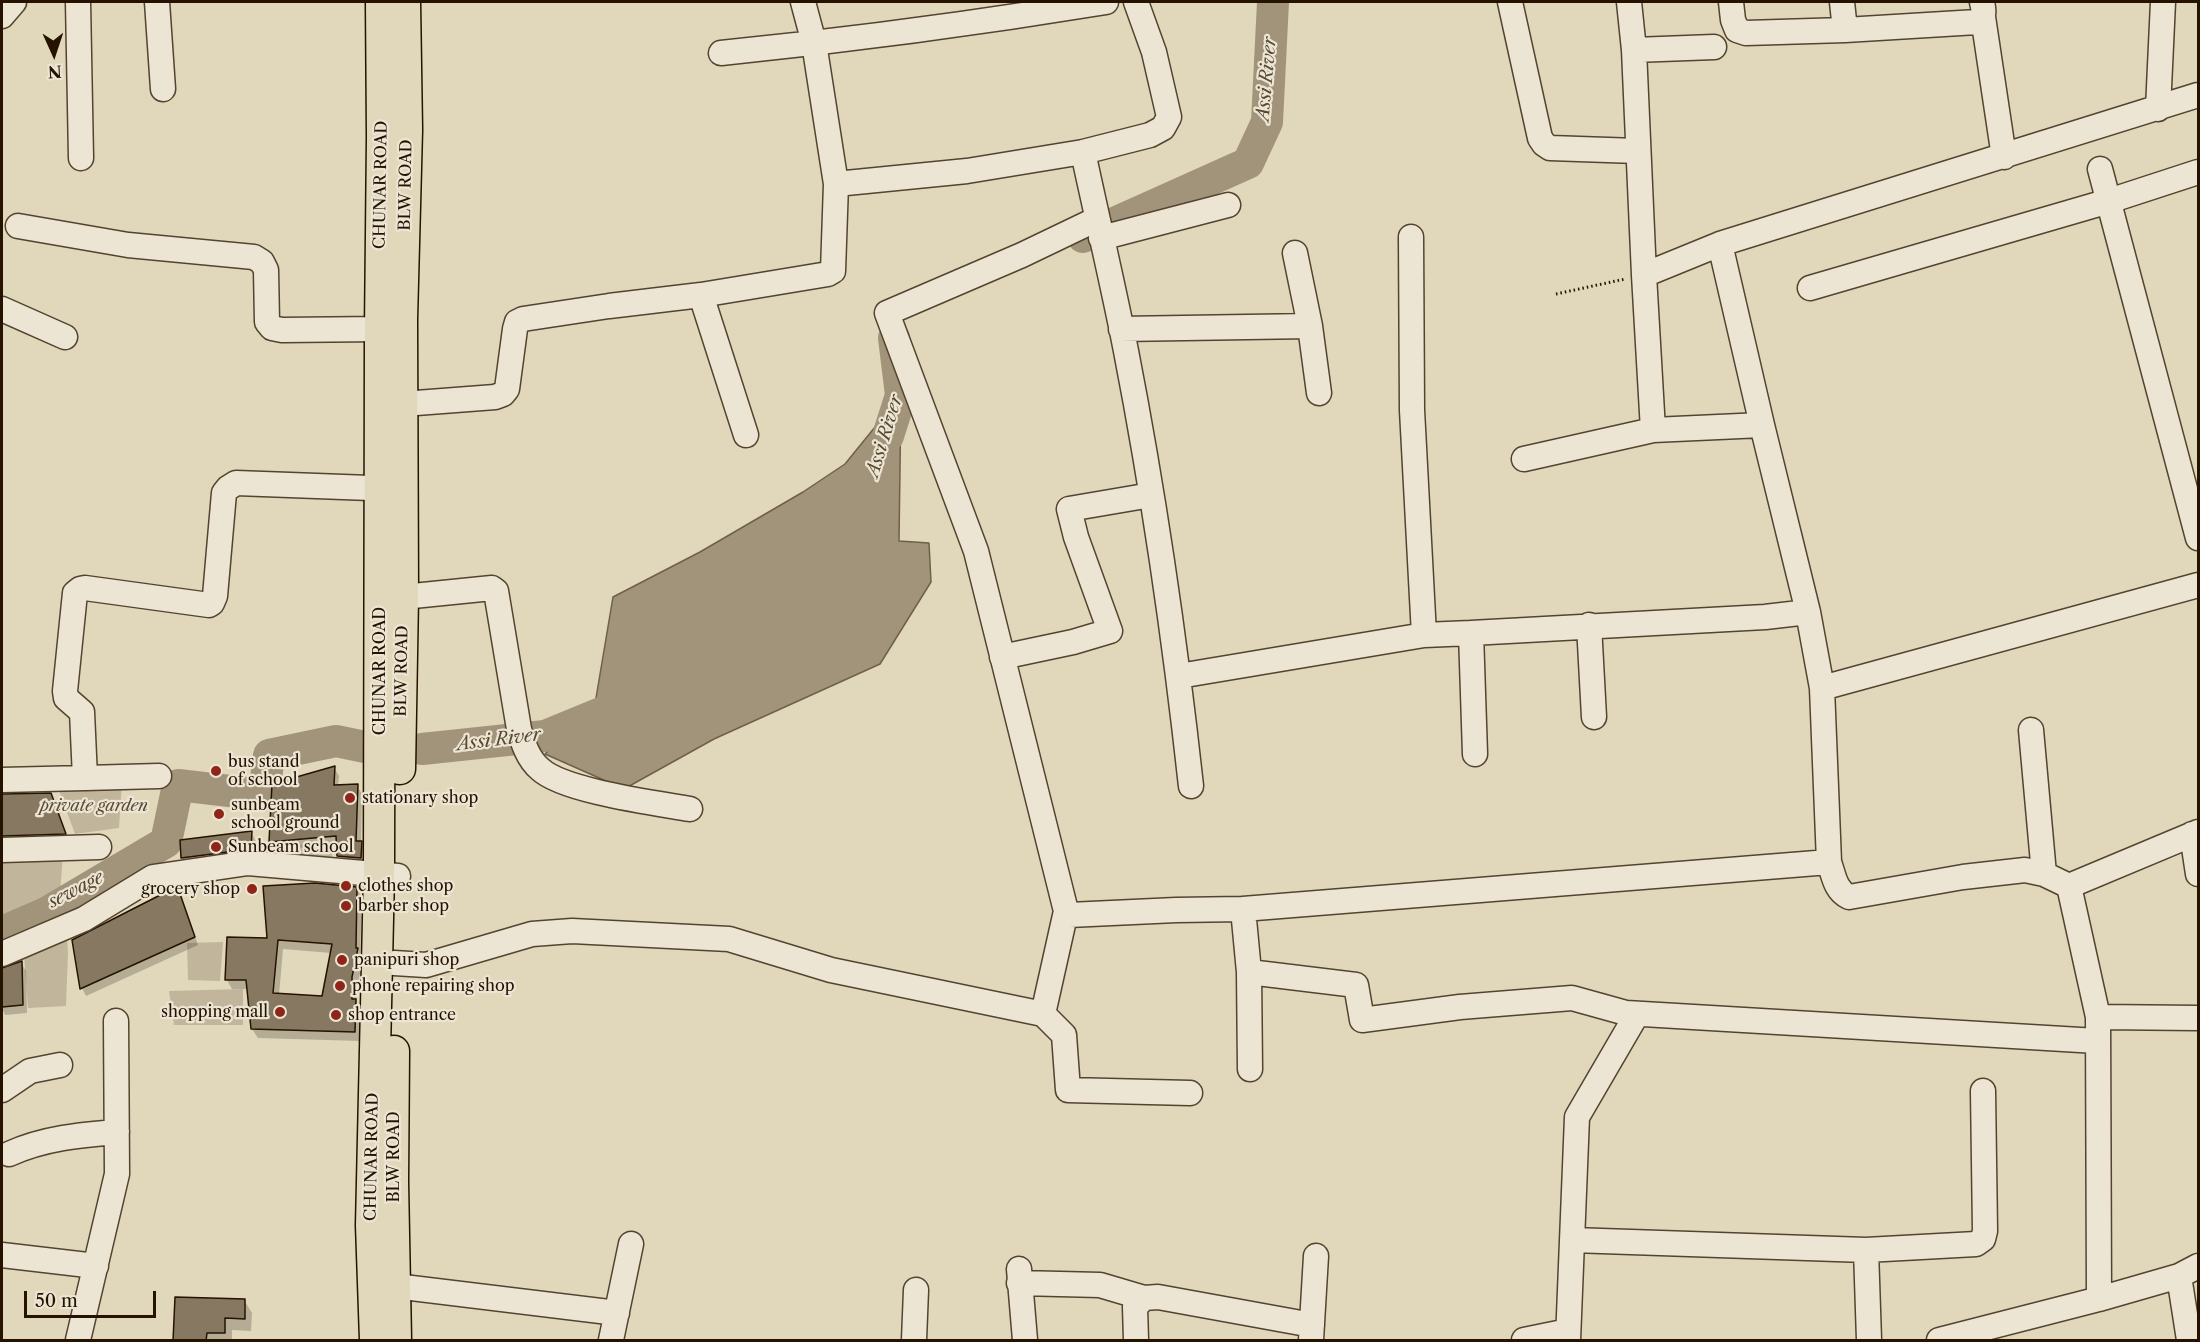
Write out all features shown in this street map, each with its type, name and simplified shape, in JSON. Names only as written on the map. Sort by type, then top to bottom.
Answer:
[{"type":"main road","name":"CHUNAR ROAD","points":[[381,2],[382,137],[391,326],[390,730]]},
{"type":"main road","name":"BLW ROAD","points":[[396,1341],[395,1286],[383,1153],[394,963],[389,876],[390,730],[403,597],[391,489],[403,404],[391,326],[407,130],[405,2]]},
{"type":"main road","name":"CHUNAR ROAD","points":[[375,1341],[370,1225],[383,1153],[389,876]]},
{"type":"street","points":[[2,16],[14,2]]},
{"type":"street","points":[[78,2],[81,158]]},
{"type":"street","points":[[157,2],[163,89]]},
{"type":"street","points":[[403,404],[495,397],[503,394],[507,388],[515,329],[517,322],[523,319],[700,295],[828,274],[833,271],[836,184],[814,43],[803,2]]},
{"type":"street","points":[[721,53],[814,43],[1000,10],[1106,2]]},
{"type":"street","points":[[836,184],[967,171],[1083,152],[1150,135],[1163,128],[1169,117],[1154,52],[1136,2]]},
{"type":"street","points":[[1510,2],[1540,138],[1544,144],[1550,148],[1637,151]]},
{"type":"street","points":[[1629,2],[1634,50],[1637,151],[1653,430]]},
{"type":"street","points":[[1731,2],[1733,20],[1737,30],[1746,33],[1845,30],[1977,21],[1983,9]]},
{"type":"street","points":[[1842,2],[1845,30]]},
{"type":"street","points":[[2158,109],[2163,2]]},
{"type":"street","points":[[1983,9],[2004,157]]},
{"type":"street","points":[[1634,50],[1714,47]]},
{"type":"street","points":[[1644,275],[1720,244],[2199,95]]},
{"type":"street","points":[[1083,152],[1121,329],[1151,495],[1179,676],[1191,786]]},
{"type":"street","points":[[2100,168],[2199,538]]},
{"type":"street","points":[[1810,288],[2109,201],[2199,172]]},
{"type":"street","points":[[1043,1014],[1066,911],[976,551],[887,313],[1022,255],[1099,228],[1228,205]]},
{"type":"street","points":[[18,226],[128,245],[254,257],[262,262],[266,270],[267,322],[272,328],[282,330],[391,326]]},
{"type":"street","points":[[1411,237],[1412,410],[1424,635]]},
{"type":"street","points":[[1720,244],[1808,612],[1822,688],[1829,862],[1837,887],[1849,897],[1963,877],[2025,870],[2044,874],[2068,886],[2195,833],[2199,874]]},
{"type":"street","points":[[1295,253],[1310,326],[1319,393]]},
{"type":"street","points":[[700,295],[746,435]]},
{"type":"street","points":[[2,309],[65,337]]},
{"type":"street","points":[[1121,329],[1310,326]]},
{"type":"street","points":[[1524,459],[1653,430],[1762,425]]},
{"type":"street","points":[[85,778],[82,712],[66,698],[65,691],[75,593],[85,588],[209,605],[212,603],[215,596],[224,494],[236,483],[391,489]]},
{"type":"street","points":[[1002,657],[1110,632],[1076,537],[1069,509],[1151,495]]},
{"type":"street","points":[[1822,688],[2199,585]]},
{"type":"street","points":[[403,597],[488,587],[496,591],[521,736],[540,770],[573,784],[603,793],[690,809]]},
{"type":"street","points":[[1179,676],[1424,635],[1765,617],[1808,612]]},
{"type":"street","points":[[1589,625],[1594,717]]},
{"type":"street","points":[[1472,633],[1475,754]]},
{"type":"street","points":[[2031,730],[2044,874]]},
{"type":"street","points":[[2,780],[159,776]]},
{"type":"street","points":[[2,850],[99,847]]},
{"type":"street","points":[[1066,911],[1072,916],[1243,909],[1829,862]]},
{"type":"street","points":[[2,954],[84,920],[153,877],[248,863],[389,876]]},
{"type":"street","points":[[2068,886],[2098,1017],[2100,1299]]},
{"type":"street","points":[[1243,909],[1249,972],[1250,1069]]},
{"type":"street","points":[[394,963],[426,964],[532,934],[572,931],[729,939],[831,970],[1043,1014],[1064,1035],[1068,1089],[1190,1092]]},
{"type":"street","points":[[1249,972],[1356,985],[1362,1020],[1460,1007],[1572,998],[1636,1014],[2097,1041]]},
{"type":"street","points":[[1524,1341],[1568,1336],[1577,1117],[1636,1014]]},
{"type":"street","points":[[2098,1017],[2199,1018]]},
{"type":"street","points":[[78,1341],[117,1174],[116,1021]]},
{"type":"street","points":[[2,1090],[30,1071],[60,1065]]},
{"type":"street","points":[[1572,1240],[1866,1250],[1976,1244],[1983,1239],[1985,1231],[1983,1090]]},
{"type":"street","points":[[9,1154],[44,1141],[77,1135],[117,1132]]},
{"type":"street","points":[[611,1341],[631,1244]]},
{"type":"street","points":[[1866,1250],[1869,1341]]},
{"type":"street","points":[[2,1255],[96,1266]]},
{"type":"street","points":[[1025,1341],[1019,1276],[1100,1285],[1144,1298],[1158,1298],[1311,1333],[1316,1256]]},
{"type":"street","points":[[1940,1341],[2100,1299],[2189,1271],[2189,1341]]},
{"type":"street","points":[[395,1286],[617,1313]]},
{"type":"street","points":[[914,1341],[916,1290]]},
{"type":"street","points":[[1136,1341],[1135,1307],[1144,1298]]},
{"type":"path","points":[[1556,294],[1644,275]]},
{"type":"green space","name":"private garden","points":[[122,780],[119,828],[75,834],[56,782]]},
{"type":"green space","points":[[332,843],[332,863],[275,860],[273,846]]},
{"type":"green space","points":[[63,854],[60,893],[2,926],[2,858]]},
{"type":"green space","points":[[67,938],[66,1006],[28,1008],[24,955]]},
{"type":"green space","points":[[223,942],[220,981],[188,980],[187,943]]},
{"type":"green space","points":[[243,989],[243,1025],[174,1025],[169,991]]},
{"type":"water","points":[[901,395],[899,541],[929,543],[931,582],[880,664],[714,739],[624,789],[545,754],[595,704],[613,597],[700,552],[803,492],[845,464]]},
{"type":"building","points":[[335,766],[334,785],[358,784],[356,841],[362,841],[361,858],[337,856],[336,836],[269,842],[272,784]]},
{"type":"building","points":[[51,793],[66,834],[2,836],[2,794]]},
{"type":"building","name":"Sunbeam school","points":[[252,831],[251,849],[181,858],[180,840]]},
{"type":"building","points":[[315,883],[357,887],[356,948],[358,948],[352,977],[352,999],[356,999],[355,1032],[251,1029],[246,980],[225,980],[227,937],[267,938],[263,886]],"holes":[[[278,940],[332,944],[322,996],[273,993]]]},
{"type":"building","points":[[178,888],[195,937],[80,989],[72,940]]},
{"type":"building","points":[[22,961],[23,1005],[2,1007],[2,968]]},
{"type":"building","points":[[175,1297],[245,1299],[245,1319],[225,1318],[225,1333],[207,1333],[206,1341],[173,1341]]},
{"type":"waterway","name":"Assi River","points":[[1083,237],[1248,163],[1267,122],[1273,2]]},
{"type":"waterway","name":"Assi River","points":[[888,436],[901,395],[894,338]]},
{"type":"waterway","name":"Assi River","points":[[422,749],[545,736],[618,706]]},
{"type":"waterway","name":"Assi River","points":[[2,932],[46,913],[166,842],[178,785],[264,795],[269,755],[336,741],[370,748]]},
{"type":"waterway","name":"sewage","points":[[34,928],[116,886]]},
{"type":"place","name":"bus stand of school","points":[[216,771]]},
{"type":"place","name":"stationary shop","points":[[350,798]]},
{"type":"place","name":"sunbeam school ground","points":[[219,814]]},
{"type":"place","name":"Sunbeam school","points":[[216,847]]},
{"type":"place","name":"clothes shop","points":[[346,886]]},
{"type":"place","name":"grocery shop","points":[[252,889]]},
{"type":"place","name":"barber shop","points":[[346,906]]},
{"type":"place","name":"panipuri shop","points":[[342,960]]},
{"type":"place","name":"phone repairing shop","points":[[340,986]]},
{"type":"place","name":"shopping mall","points":[[280,1012]]},
{"type":"place","name":"shop entrance","points":[[336,1015]]}]
